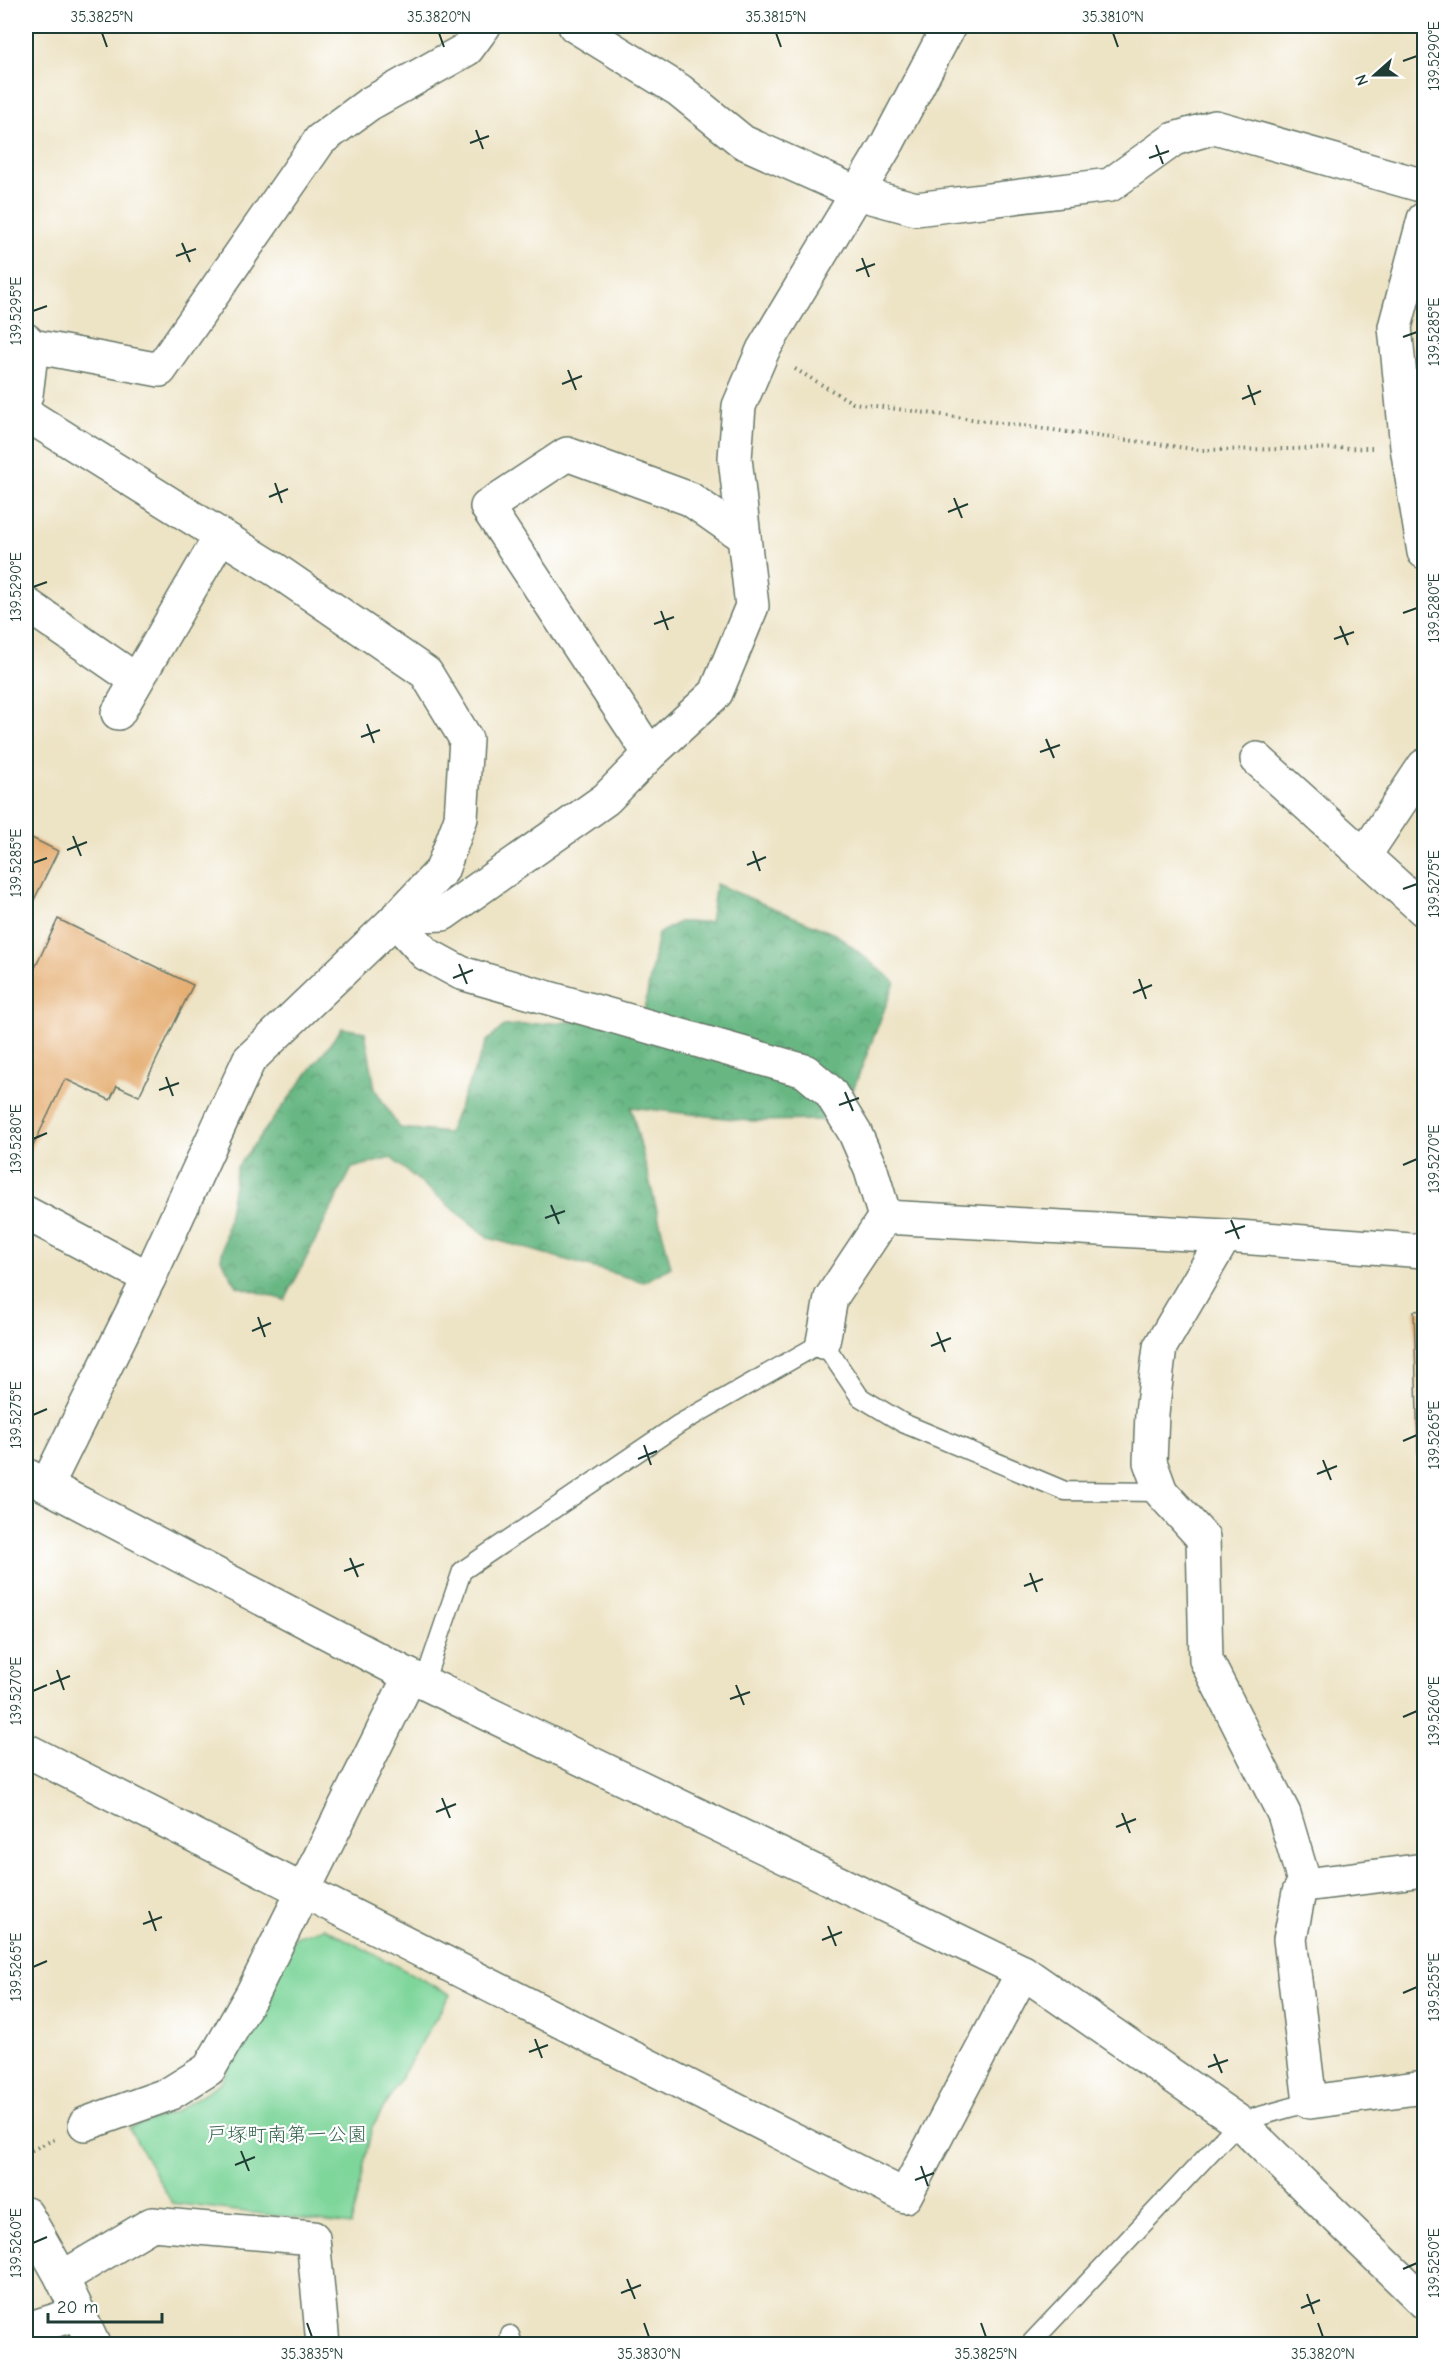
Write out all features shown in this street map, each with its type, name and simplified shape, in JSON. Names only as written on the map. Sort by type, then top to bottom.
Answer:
[{"type":"street","points":[[26,395],[29,343],[160,370],[320,140],[369,104],[467,49],[484,26]]},
{"type":"street","points":[[575,26],[679,90],[743,142],[857,193],[916,209],[1110,185],[1174,140],[1215,127],[1425,186]]},
{"type":"street","points":[[397,918],[443,914],[606,799],[650,754],[716,693],[752,606],[735,458],[740,406],[763,350],[888,142],[949,26]]},
{"type":"street","points":[[1425,219],[1395,327],[1407,447],[1425,552]]},
{"type":"street","points":[[26,414],[276,570],[426,673],[466,739],[461,818],[442,870],[397,918],[249,1060],[148,1278],[36,1480],[417,1679],[1023,1972],[1239,2122],[1425,2302]]},
{"type":"street","points":[[650,754],[488,507],[567,454],[690,499],[744,537]]},
{"type":"street","points":[[117,713],[220,537]]},
{"type":"street","points":[[26,604],[136,680]]},
{"type":"street","points":[[1257,759],[1425,910]]},
{"type":"street","points":[[1364,856],[1425,766]]},
{"type":"street","points":[[397,918],[426,954],[461,973],[805,1071],[830,1092],[855,1133],[871,1170],[885,1217]]},
{"type":"street","points":[[26,1213],[148,1278]]},
{"type":"street","points":[[885,1217],[1225,1236],[1425,1251]]},
{"type":"street","points":[[823,1342],[831,1298],[885,1217]]},
{"type":"street","points":[[1225,1236],[1160,1347],[1152,1413],[1150,1462],[1161,1492],[1203,1538],[1206,1660],[1284,1814],[1305,1885]]},
{"type":"street","points":[[85,2124],[169,2094],[209,2069],[252,1994],[304,1889],[417,1679]]},
{"type":"street","points":[[26,1750],[304,1889],[905,2196],[1023,1972]]},
{"type":"street","points":[[1425,1870],[1305,1885],[1299,1892],[1290,1939],[1310,2102],[1425,2087]]},
{"type":"street","points":[[26,2214],[63,2278],[93,2344]]},
{"type":"street","points":[[63,2278],[152,2224],[313,2238],[323,2344]]},
{"type":"street","points":[[26,2326],[34,2327],[79,2313]]},
{"type":"lane","points":[[417,1679],[462,1571],[679,1425],[823,1342],[860,1397],[903,1423],[1065,1491],[1161,1492]]},
{"type":"lane","points":[[1030,2344],[1239,2122],[1310,2102]]},
{"type":"path","points":[[763,350],[853,404],[1201,450],[1407,447]]},
{"type":"green space","points":[[716,884],[837,935],[895,982],[853,1090],[830,1120],[750,1121],[631,1107],[671,1267],[644,1282],[489,1238],[391,1158],[352,1168],[285,1300],[237,1286],[221,1259],[237,1167],[342,1028],[365,1032],[375,1089],[399,1128],[448,1133],[487,1041],[504,1026],[643,1017],[658,934],[679,922],[710,922]]},
{"type":"green space","name":"戸塚町南第一公園","points":[[324,1928],[450,1994],[372,2127],[351,2225],[172,2203],[129,2128],[175,2112],[221,2082],[295,1937]]},
{"type":"building","points":[[26,835],[58,851],[30,908],[26,906]]},
{"type":"building","points":[[58,919],[193,985],[139,1096],[117,1086],[110,1100],[65,1079],[26,1161],[26,987]]},
{"type":"building","points":[[1424,1310],[1424,1482],[1419,1482],[1414,1311]]}]
